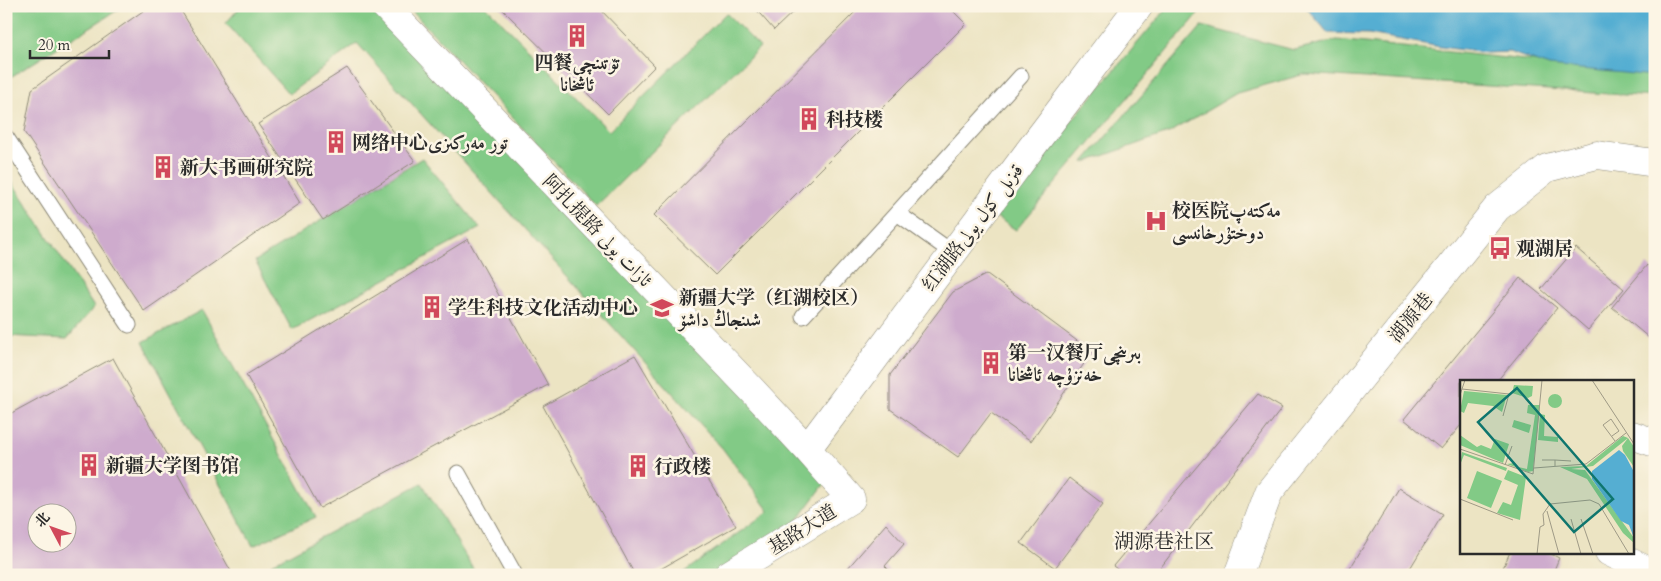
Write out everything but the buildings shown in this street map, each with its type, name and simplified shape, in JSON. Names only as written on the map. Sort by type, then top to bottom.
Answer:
[{"type":"street","name":"阿扎提路 ئازات يولى","points":[[385,6],[807,449],[851,499]]},
{"type":"street","name":"红湖路قىزىل كۆل يولى","points":[[807,449],[1139,6]]},
{"type":"street","name":"湖源巷","points":[[1238,575],[1269,492],[1497,208],[1547,168],[1597,155],[1655,163]]},
{"type":"street","points":[[1634,436],[1655,443]]},
{"type":"street","name":"基路大道","points":[[728,575],[851,499]]},
{"type":"street","points":[[1613,554],[1655,574]]},
{"type":"lane","points":[[803,316],[1022,76]]},
{"type":"lane","points":[[6,136],[130,325]]},
{"type":"lane","points":[[898,213],[953,253]]},
{"type":"lane","points":[[458,473],[515,575]]},
{"type":"green space","points":[[6,6],[124,6],[9,78],[6,75]]},
{"type":"green space","points":[[241,6],[387,6],[826,482],[792,528],[717,575],[680,575],[769,511],[723,449],[357,43],[289,94],[226,23]]},
{"type":"green space","points":[[407,6],[486,6],[609,131],[726,13],[760,47],[596,206]]},
{"type":"green space","points":[[1169,6],[1205,6],[1016,230],[992,214]]},
{"type":"green space","points":[[1202,26],[1294,50],[1337,40],[1655,74],[1655,97],[1305,74],[1237,93],[1171,132],[1083,163]]},
{"type":"green space","points":[[422,158],[480,228],[292,330],[255,261]]},
{"type":"green space","points":[[6,173],[94,307],[67,339],[6,336]]},
{"type":"green space","points":[[202,310],[316,517],[253,546],[143,342]]},
{"type":"green space","points":[[422,483],[477,575],[277,575],[271,564]]},
{"type":"water","points":[[1305,6],[1655,6],[1655,76],[1549,66],[1509,52],[1486,53],[1369,34],[1328,33]]},
{"type":"place","name":"四餐تۆتىنچى ئاشخانا","points":[[577,36]]},
{"type":"place","name":"科技楼","points":[[809,119]]},
{"type":"place","name":"网络中心تور مەركىزى","points":[[336,142]]},
{"type":"place","name":"新大书画研究院","points":[[163,167]]},
{"type":"place","name":"校医院مەكتەپ دوختۇرخانىسى","points":[[1156,221]]},
{"type":"place","name":"观湖居","points":[[1500,248]]},
{"type":"place","name":"学生科技文化活动中心","points":[[432,307]]},
{"type":"place","name":"新疆大学（红湖校区） شىنجاڭ داشۆ","points":[[662,308]]},
{"type":"place","name":"第一汉餐厅بىرىنچى خەنزۇچە ئاشخانا","points":[[991,363]]},
{"type":"place","name":"新疆大学图书馆","points":[[89,465]]},
{"type":"place","name":"行政楼","points":[[638,466]]},
{"type":"district","name":"湖源巷社区","points":[[1164,541]]}]
